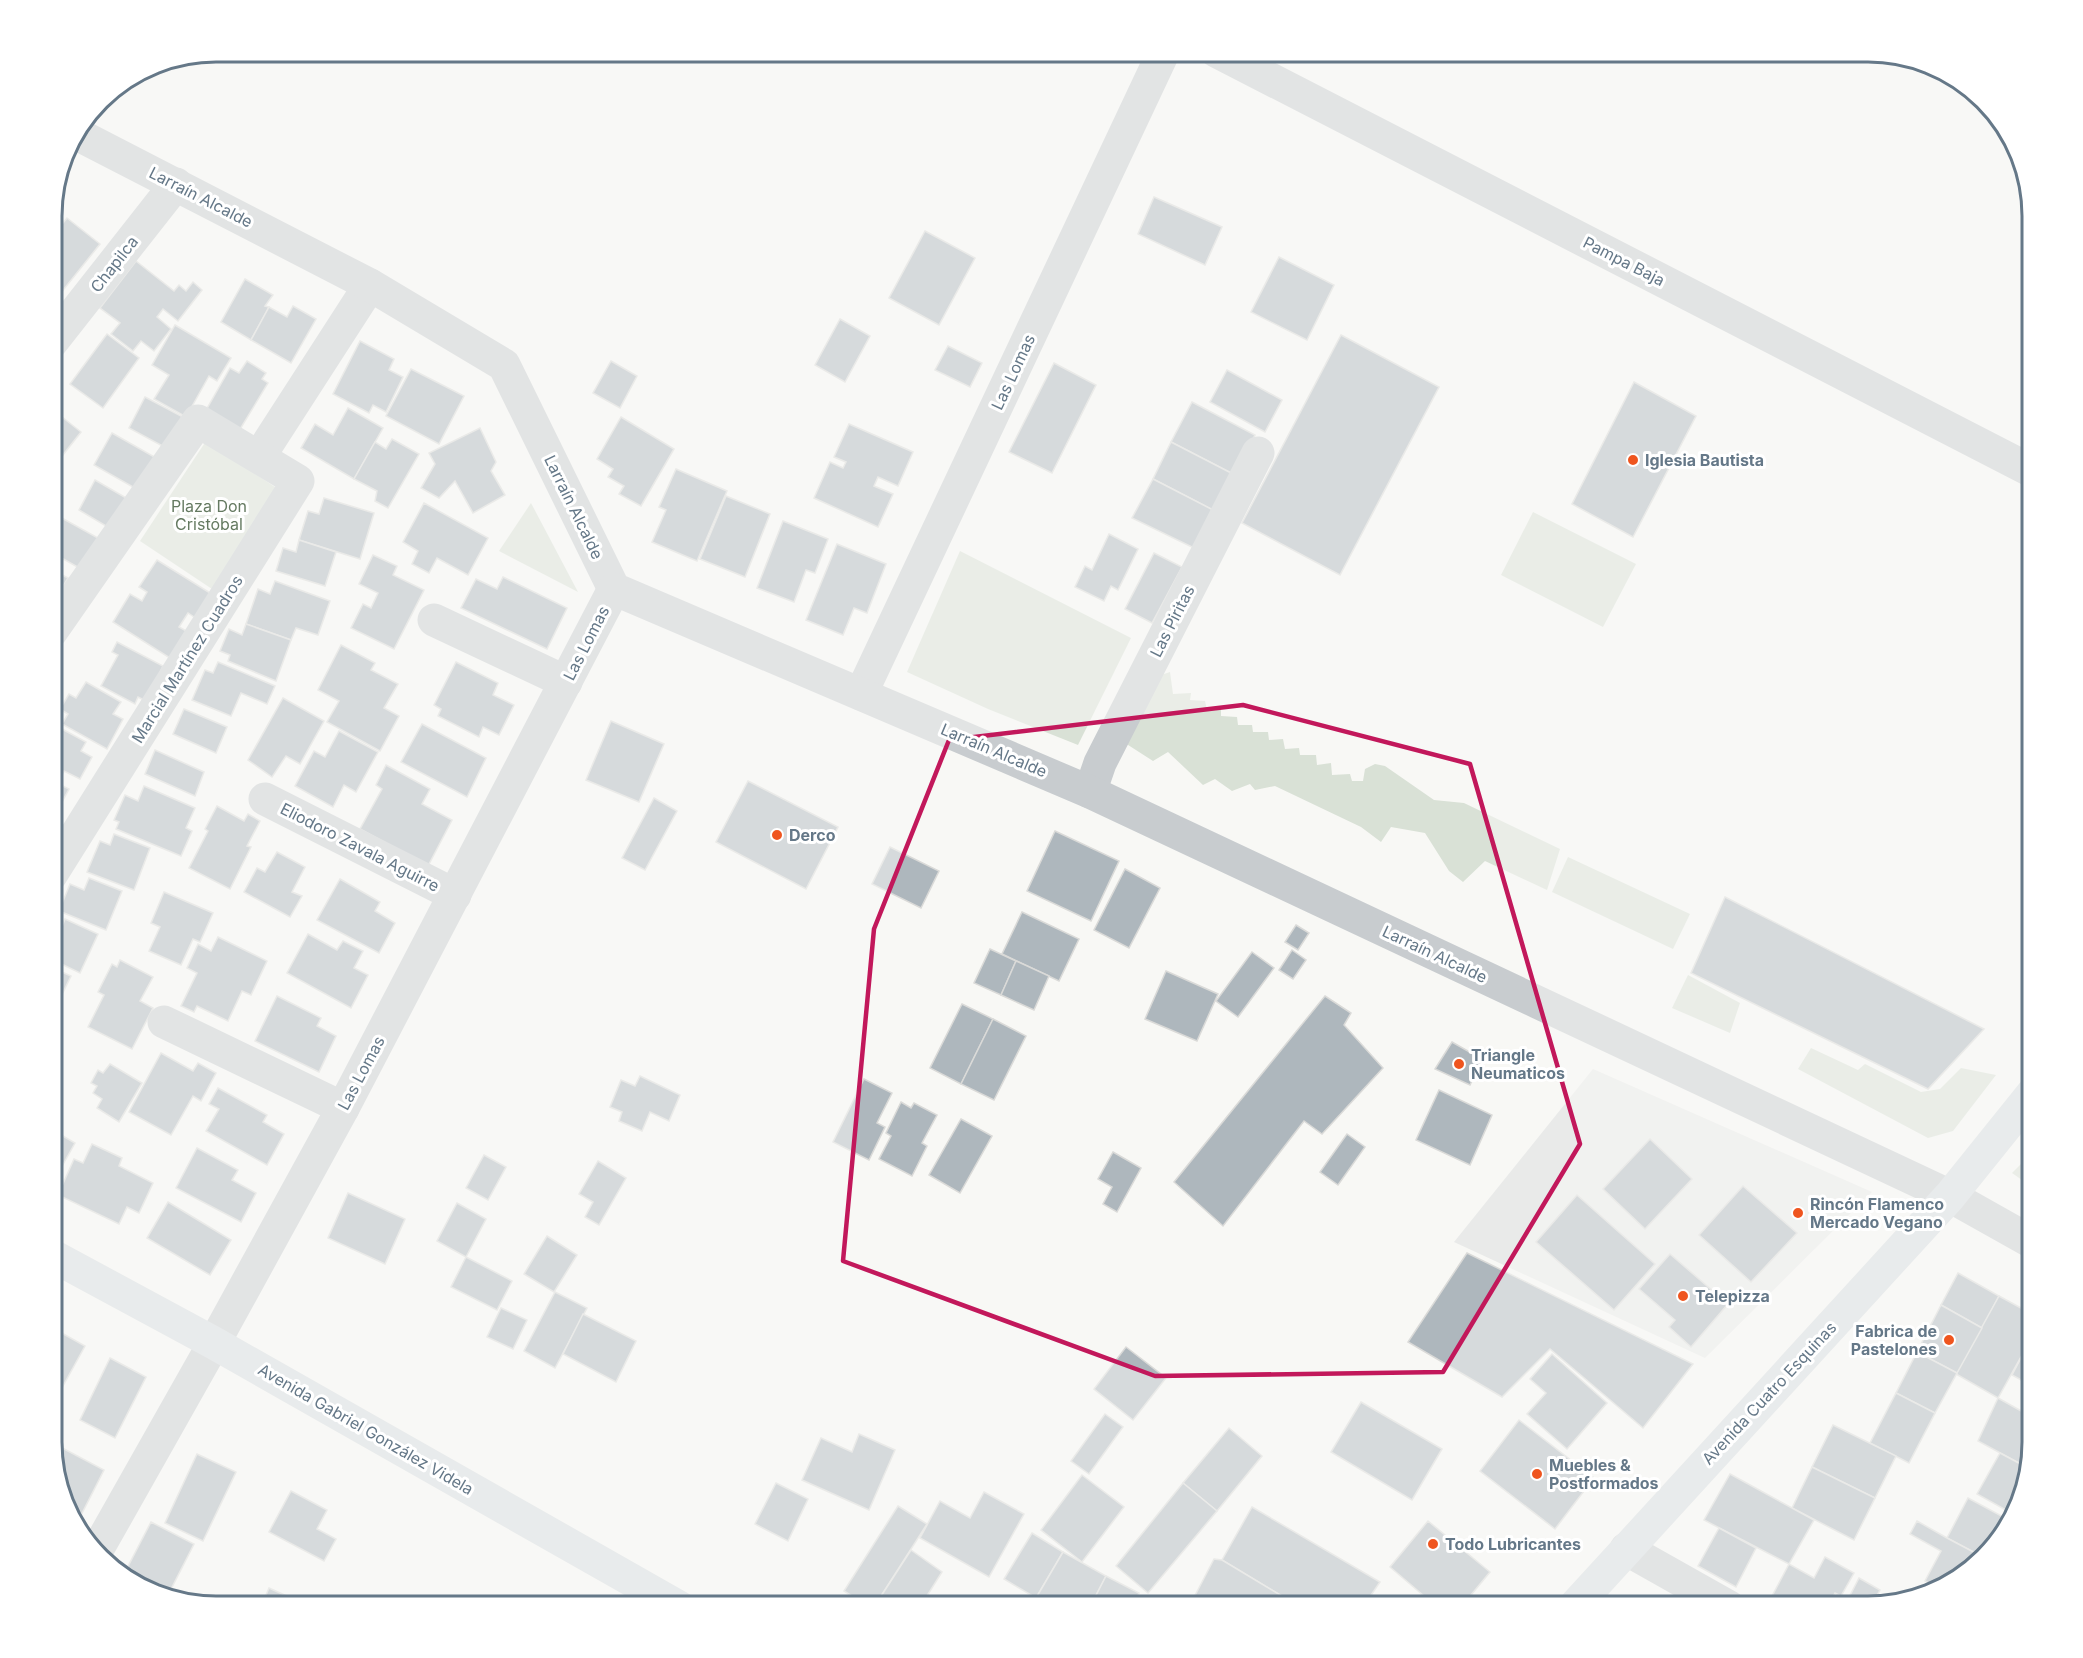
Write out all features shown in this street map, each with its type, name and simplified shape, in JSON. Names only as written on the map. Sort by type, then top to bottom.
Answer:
[{"type":"main road","name":"Avenida Cuatro Esquinas","points":[[1584,1596],[1950,1196],[2022,1106]]},
{"type":"main road","name":"Avenida Gabriel González Videla","points":[[62,1261],[214,1343],[659,1596]]},
{"type":"street","name":"Las Lomas","points":[[861,694],[1159,61]]},
{"type":"street","name":"Pampa Baja","points":[[1236,61],[2022,466]]},
{"type":"street","name":"Larraín Alcalde","points":[[83,137],[370,285],[504,365],[614,589],[1090,792],[1950,1196],[2022,1236]]},
{"type":"street","name":"Chapilca","points":[[62,329],[176,184]]},
{"type":"street","points":[[259,457],[370,285]]},
{"type":"street","name":"Marcial Martínez Cuadros","points":[[62,616],[198,421],[298,481],[62,857]]},
{"type":"street","name":"Las Piritas","points":[[1090,792],[1100,763],[1258,453]]},
{"type":"street","name":"Las Lomas","points":[[100,1544],[343,1108],[614,589]]},
{"type":"street","points":[[434,620],[566,682]]},
{"type":"street","name":"Eliodoro Zavala Aguirre","points":[[265,799],[455,895]]},
{"type":"street","points":[[164,1022],[343,1108]]},
{"type":"street","points":[[1626,1549],[1710,1596]]},
{"type":"highlighted area","points":[[1243,705],[1470,764],[1580,1144],[1443,1372],[1155,1376],[843,1261],[874,929],[949,740]]},
{"type":"shaded area","points":[[1593,1069],[1872,1192],[1705,1358],[1454,1242]]},
{"type":"green space","name":"Plaza Don Cristóbal","points":[[206,441],[278,489],[212,589],[140,541]]},
{"type":"green space","points":[[531,503],[578,592],[499,551]]},
{"type":"green space","points":[[1533,512],[1636,564],[1603,627],[1501,575]]},
{"type":"green space","points":[[960,551],[1131,638],[1078,745],[988,709],[907,672]]},
{"type":"green space","points":[[1170,672],[1173,694],[1191,693],[1190,700],[1205,701],[1207,710],[1221,710],[1221,716],[1237,717],[1238,725],[1252,725],[1253,732],[1268,732],[1269,740],[1283,739],[1285,749],[1299,748],[1300,755],[1316,755],[1317,765],[1331,763],[1332,775],[1350,774],[1352,781],[1363,781],[1365,769],[1375,764],[1385,766],[1434,800],[1464,803],[1560,849],[1547,890],[1485,861],[1463,882],[1449,871],[1425,833],[1391,827],[1381,842],[1361,827],[1275,786],[1255,790],[1250,784],[1232,791],[1215,779],[1203,785],[1168,752],[1153,761],[1125,743],[1155,677]]},
{"type":"green space","points":[[1568,857],[1690,914],[1673,949],[1552,892]]},
{"type":"green space","points":[[1688,975],[1740,1003],[1730,1033],[1672,1008]]},
{"type":"green space","points":[[1811,1048],[1858,1070],[1865,1064],[1921,1092],[1940,1089],[1961,1068],[1996,1075],[1953,1131],[1928,1138],[1798,1069]]},
{"type":"green space","points":[[2022,1163],[2022,1180],[2012,1173]]},
{"type":"building","points":[[1154,197],[1222,227],[1205,265],[1138,234]]},
{"type":"building","points":[[67,218],[100,244],[62,292],[62,224]]},
{"type":"building","points":[[925,231],[975,258],[939,325],[889,298]]},
{"type":"building","points":[[1279,257],[1334,285],[1307,340],[1251,312]]},
{"type":"building","points":[[136,261],[174,291],[179,285],[186,291],[193,282],[202,290],[178,321],[163,309],[157,317],[171,329],[154,351],[141,341],[133,351],[111,334],[120,323],[100,308]]},
{"type":"building","points":[[245,279],[273,295],[265,306],[269,307],[251,340],[221,322]]},
{"type":"building","points":[[293,306],[316,319],[291,363],[251,340],[269,307],[287,317]]},
{"type":"building","points":[[840,319],[870,336],[845,382],[815,365]]},
{"type":"building","points":[[175,325],[231,358],[217,381],[209,376],[186,417],[154,399],[169,375],[152,365]]},
{"type":"building","points":[[107,334],[139,358],[103,408],[70,384]]},
{"type":"building","points":[[1341,335],[1439,387],[1340,575],[1242,523]]},
{"type":"building","points":[[360,341],[394,359],[389,370],[403,377],[386,412],[373,405],[369,413],[333,394]]},
{"type":"building","points":[[948,346],[982,363],[970,387],[935,370]]},
{"type":"building","points":[[247,361],[266,373],[262,379],[268,383],[239,431],[205,412],[230,368],[239,373]]},
{"type":"building","points":[[611,361],[637,376],[620,408],[593,393]]},
{"type":"building","points":[[1054,363],[1096,385],[1052,473],[1009,452]]},
{"type":"building","points":[[411,369],[464,396],[439,444],[386,416]]},
{"type":"building","points":[[1227,370],[1282,400],[1265,432],[1210,402]]},
{"type":"building","name":"Iglesia Bautista","points":[[1634,382],[1696,416],[1633,537],[1572,504]]},
{"type":"building","points":[[145,397],[185,418],[168,449],[129,428]]},
{"type":"building","points":[[1192,402],[1255,435],[1235,475],[1171,442]]},
{"type":"building","points":[[348,408],[383,428],[354,479],[301,448],[315,424],[333,435]]},
{"type":"building","points":[[62,417],[81,432],[62,456]]},
{"type":"building","points":[[621,417],[674,449],[641,506],[619,494],[624,486],[608,477],[613,469],[597,459]]},
{"type":"building","points":[[849,424],[913,452],[898,486],[878,477],[874,486],[893,494],[878,527],[814,498],[830,462],[843,468],[846,462],[834,457]]},
{"type":"building","points":[[480,428],[496,462],[491,471],[505,495],[473,513],[455,481],[439,498],[421,488],[435,464],[429,453]]},
{"type":"building","points":[[112,433],[158,459],[140,491],[94,465]]},
{"type":"building","points":[[392,439],[419,454],[388,508],[375,501],[377,491],[354,479],[375,442],[386,449]]},
{"type":"building","points":[[1171,442],[1235,475],[1215,511],[1153,479]]},
{"type":"building","points":[[676,469],[727,491],[697,561],[652,542],[666,510],[659,507]]},
{"type":"building","points":[[1153,479],[1215,511],[1196,549],[1132,518]]},
{"type":"building","points":[[95,480],[128,499],[111,529],[79,510]]},
{"type":"building","points":[[726,496],[770,514],[745,577],[700,559]]},
{"type":"building","points":[[324,498],[374,513],[360,559],[299,540],[308,511],[319,514]]},
{"type":"building","points":[[424,503],[488,538],[468,575],[437,558],[429,573],[412,564],[418,551],[403,542]]},
{"type":"building","points":[[62,518],[98,538],[81,569],[62,558]]},
{"type":"building","points":[[783,521],[828,539],[815,573],[806,570],[794,602],[757,588]]},
{"type":"building","points":[[1109,534],[1138,549],[1118,590],[1111,586],[1104,601],[1075,587],[1085,566],[1092,570]]},
{"type":"building","points":[[299,540],[336,552],[325,586],[276,571],[283,548],[296,552]]},
{"type":"building","points":[[837,544],[886,564],[867,613],[854,608],[843,635],[806,620]]},
{"type":"building","points":[[1154,553],[1182,567],[1152,623],[1125,609]]},
{"type":"building","points":[[373,555],[397,566],[393,575],[424,590],[394,649],[351,628],[363,604],[371,608],[378,593],[359,584]]},
{"type":"building","points":[[157,560],[215,596],[200,621],[188,613],[179,627],[190,633],[173,660],[113,622],[130,594],[142,601],[147,592],[139,587]]},
{"type":"building","points":[[62,575],[68,578],[62,588]]},
{"type":"building","points":[[503,577],[567,608],[547,649],[461,608],[476,579],[497,589]]},
{"type":"building","points":[[275,581],[330,601],[318,635],[296,628],[291,640],[246,624],[258,589],[270,594]]},
{"type":"building","points":[[246,624],[291,640],[276,681],[228,661],[230,655],[220,651],[229,629],[242,635]]},
{"type":"building","points":[[117,642],[163,666],[146,701],[138,697],[135,704],[101,686],[118,655],[112,652]]},
{"type":"building","points":[[341,645],[375,663],[371,670],[398,684],[384,708],[399,716],[380,751],[327,722],[339,701],[318,690]]},
{"type":"building","points":[[218,662],[275,686],[267,704],[241,693],[231,716],[192,700],[205,670],[213,673]]},
{"type":"building","points":[[456,662],[498,683],[493,695],[514,705],[499,735],[483,727],[479,737],[438,716],[441,709],[434,705]]},
{"type":"building","points":[[86,682],[121,702],[113,714],[123,719],[107,749],[62,724],[68,714],[62,710],[62,706],[69,694],[76,698]]},
{"type":"building","points":[[283,698],[324,721],[300,764],[286,756],[272,777],[248,760]]},
{"type":"building","points":[[184,709],[227,727],[216,753],[173,734]]},
{"type":"building","points":[[611,721],[664,744],[639,802],[586,780]]},
{"type":"building","points":[[422,724],[486,758],[467,797],[401,762]]},
{"type":"building","points":[[62,729],[86,742],[81,751],[92,757],[80,779],[64,771],[62,775]]},
{"type":"building","points":[[339,731],[378,752],[356,792],[344,785],[333,807],[295,786],[314,751],[325,757]]},
{"type":"building","points":[[155,750],[204,772],[195,796],[145,774]]},
{"type":"building","points":[[386,765],[430,789],[422,804],[452,820],[428,866],[360,829],[382,789],[376,785]]},
{"type":"building","name":"Derco","points":[[748,781],[838,827],[806,889],[716,842]]},
{"type":"building","points":[[62,786],[69,789],[62,802]]},
{"type":"building","points":[[144,786],[195,808],[186,828],[192,831],[181,856],[116,829],[119,822],[114,820],[125,795],[138,801]]},
{"type":"building","points":[[654,798],[677,811],[645,870],[622,858]]},
{"type":"building","points":[[217,806],[244,821],[248,814],[260,821],[247,846],[251,847],[230,889],[189,868],[208,831],[205,829]]},
{"type":"building","points":[[1055,831],[1119,861],[1091,921],[1027,891]]},
{"type":"building","points":[[114,834],[150,848],[134,890],[87,872],[100,841],[110,845]]},
{"type":"building","points":[[890,847],[939,871],[921,908],[872,884]]},
{"type":"building","points":[[277,852],[305,867],[292,892],[302,896],[290,917],[244,892],[257,868],[265,872]]},
{"type":"building","points":[[1125,869],[1160,888],[1129,948],[1094,930]]},
{"type":"building","points":[[89,878],[122,891],[106,930],[62,912],[62,904],[70,884],[84,890]]},
{"type":"building","points":[[340,879],[380,902],[375,911],[395,923],[379,953],[317,920]]},
{"type":"building","points":[[164,892],[213,913],[200,942],[193,939],[181,965],[149,951],[160,927],[151,923]]},
{"type":"building","points":[[1725,897],[1984,1029],[1928,1089],[1691,973]]},
{"type":"building","points":[[1022,912],[1079,939],[1059,981],[1002,954]]},
{"type":"building","points":[[65,919],[98,934],[80,973],[62,964],[62,927]]},
{"type":"building","points":[[1296,925],[1309,933],[1298,950],[1285,942]]},
{"type":"building","points":[[308,934],[337,950],[343,941],[363,951],[354,968],[368,975],[351,1008],[287,973]]},
{"type":"building","points":[[218,937],[267,961],[251,995],[242,991],[228,1021],[197,1006],[194,1012],[181,1006],[197,973],[187,968],[198,944],[211,951]]},
{"type":"building","points":[[990,949],[1016,961],[1001,995],[974,983]]},
{"type":"building","points":[[1292,950],[1306,960],[1293,979],[1279,970]]},
{"type":"building","points":[[1252,952],[1274,968],[1238,1017],[1216,1001]]},
{"type":"building","points":[[120,960],[153,977],[140,1001],[153,1008],[132,1049],[88,1027],[104,995],[98,992],[112,964],[117,967]]},
{"type":"building","points":[[1016,961],[1049,976],[1034,1010],[1001,995]]},
{"type":"building","points":[[1166,971],[1218,994],[1197,1041],[1145,1019]]},
{"type":"building","points":[[62,972],[71,976],[62,994]]},
{"type":"building","points":[[277,996],[321,1018],[317,1026],[336,1036],[319,1072],[255,1041]]},
{"type":"building","points":[[1325,996],[1351,1013],[1344,1025],[1383,1068],[1322,1134],[1304,1121],[1223,1226],[1174,1182]]},
{"type":"building","points":[[962,1004],[993,1019],[961,1084],[930,1068]]},
{"type":"building","points":[[993,1019],[1026,1036],[994,1100],[961,1084]]},
{"type":"building","name":"Triangle Neumaticos","points":[[1452,1042],[1482,1059],[1470,1085],[1435,1069]]},
{"type":"building","points":[[161,1053],[193,1071],[198,1063],[216,1073],[201,1101],[193,1096],[171,1135],[129,1112]]},
{"type":"building","points":[[110,1064],[142,1083],[119,1122],[97,1108],[102,1099],[93,1093],[97,1086],[91,1083],[98,1070],[103,1073]]},
{"type":"building","points":[[640,1076],[680,1095],[669,1121],[650,1112],[642,1131],[619,1121],[622,1112],[610,1107],[621,1080],[635,1086]]},
{"type":"building","points":[[864,1079],[892,1093],[877,1123],[885,1127],[869,1160],[833,1142]]},
{"type":"building","points":[[218,1088],[267,1115],[263,1122],[284,1134],[267,1165],[206,1131],[219,1109],[209,1104]]},
{"type":"building","points":[[1439,1090],[1492,1115],[1470,1165],[1416,1140]]},
{"type":"building","points":[[901,1102],[911,1108],[914,1103],[937,1115],[922,1143],[927,1146],[912,1176],[879,1159],[891,1136],[886,1133]]},
{"type":"building","points":[[961,1119],[992,1136],[960,1193],[929,1175]]},
{"type":"building","points":[[1347,1134],[1365,1147],[1338,1185],[1320,1172]]},
{"type":"building","points":[[62,1135],[75,1143],[62,1166]]},
{"type":"building","points":[[1650,1139],[1692,1179],[1645,1229],[1603,1189]]},
{"type":"building","points":[[92,1144],[122,1158],[119,1166],[153,1183],[139,1213],[127,1207],[119,1224],[62,1197],[62,1186],[74,1159],[83,1163]]},
{"type":"building","points":[[197,1148],[238,1170],[232,1180],[256,1193],[241,1222],[176,1188]]},
{"type":"building","points":[[1113,1152],[1141,1168],[1117,1212],[1103,1204],[1112,1187],[1098,1179]]},
{"type":"building","points":[[484,1155],[506,1167],[488,1200],[466,1188]]},
{"type":"building","points":[[598,1161],[626,1178],[599,1225],[585,1217],[593,1202],[579,1194]]},
{"type":"building","points":[[1743,1186],[1797,1233],[1751,1282],[1699,1235]]},
{"type":"building","points":[[348,1193],[405,1219],[385,1264],[328,1238]]},
{"type":"building","points":[[1577,1195],[1655,1264],[1614,1310],[1536,1242]]},
{"type":"building","points":[[168,1202],[231,1240],[210,1275],[147,1238]]},
{"type":"building","points":[[457,1203],[486,1219],[466,1257],[437,1241]]},
{"type":"building","points":[[547,1236],[577,1255],[554,1292],[524,1274]]},
{"type":"building","points":[[1467,1253],[1693,1364],[1643,1428],[1550,1349],[1502,1397],[1408,1342]]},
{"type":"building","name":"Telepizza","points":[[1670,1254],[1728,1304],[1691,1347],[1669,1327],[1675,1320],[1639,1289]]},
{"type":"building","points":[[466,1257],[512,1281],[497,1310],[451,1287]]},
{"type":"building","points":[[1958,1273],[1999,1296],[1982,1328],[1941,1305]]},
{"type":"building","points":[[555,1292],[587,1308],[555,1368],[524,1351]]},
{"type":"building","points":[[1999,1296],[2022,1309],[2022,1355],[1998,1398],[1956,1374]]},
{"type":"building","name":"Fabrica de Pastelones","points":[[1941,1305],[1982,1328],[1957,1373],[1917,1352]]},
{"type":"building","points":[[501,1308],[527,1320],[513,1349],[487,1337]]},
{"type":"building","points":[[583,1314],[636,1341],[616,1382],[563,1354]]},
{"type":"building","points":[[62,1333],[85,1346],[62,1388]]},
{"type":"building","points":[[1126,1347],[1166,1378],[1133,1420],[1094,1389]]},
{"type":"building","points":[[1917,1352],[1957,1373],[1935,1413],[1896,1393]]},
{"type":"building","points":[[1552,1354],[1607,1403],[1567,1449],[1527,1414],[1546,1393],[1530,1379]]},
{"type":"building","points":[[2022,1356],[2022,1380],[2012,1375]]},
{"type":"building","points":[[110,1358],[146,1377],[115,1438],[80,1420]]},
{"type":"building","points":[[1896,1393],[1935,1413],[1909,1463],[1870,1443]]},
{"type":"building","points":[[1998,1398],[2022,1411],[2020,1464],[1978,1441]]},
{"type":"building","points":[[1361,1402],[1442,1449],[1412,1500],[1331,1452]]},
{"type":"building","points":[[1105,1414],[1123,1427],[1089,1474],[1071,1461]]},
{"type":"building","name":"Muebles & Postformados","points":[[1519,1420],[1594,1478],[1555,1529],[1480,1471]]},
{"type":"building","points":[[1833,1425],[1896,1456],[1875,1498],[1812,1467]]},
{"type":"building","points":[[1229,1428],[1262,1456],[1217,1511],[1183,1483]]},
{"type":"building","points":[[859,1434],[895,1450],[869,1510],[802,1480],[821,1438],[852,1452]]},
{"type":"building","points":[[62,1448],[104,1470],[80,1517],[64,1473]]},
{"type":"building","points":[[2000,1453],[2020,1464],[2006,1510],[1977,1494]]},
{"type":"building","points":[[197,1454],[236,1472],[203,1541],[165,1523]]},
{"type":"building","points":[[1812,1467],[1875,1498],[1854,1540],[1792,1508]]},
{"type":"building","points":[[1730,1474],[1814,1520],[1789,1564],[1704,1520]]},
{"type":"building","points":[[1082,1475],[1124,1507],[1082,1562],[1041,1530]]},
{"type":"building","points":[[776,1483],[808,1499],[788,1541],[755,1524]]},
{"type":"building","points":[[1183,1483],[1217,1511],[1148,1593],[1116,1566]]},
{"type":"building","points":[[291,1491],[327,1510],[317,1529],[336,1539],[324,1561],[269,1532]]},
{"type":"building","points":[[984,1492],[1024,1514],[989,1577],[920,1538],[940,1501],[970,1518]]},
{"type":"building","points":[[1968,1498],[2003,1517],[1974,1553],[1947,1538]]},
{"type":"building","points":[[898,1506],[927,1524],[881,1596],[852,1596],[844,1591]]},
{"type":"building","points":[[1252,1507],[1380,1582],[1370,1596],[1282,1596],[1222,1560]]},
{"type":"building","name":"Todo Lubricantes","points":[[1428,1521],[1490,1572],[1470,1596],[1424,1596],[1390,1567]]},
{"type":"building","points":[[1917,1521],[1974,1553],[1961,1565],[1930,1584],[1925,1581],[1941,1551],[1910,1534]]},
{"type":"building","points":[[151,1522],[194,1544],[171,1590],[156,1585],[127,1568]]},
{"type":"building","points":[[1719,1528],[1756,1548],[1736,1587],[1698,1566]]},
{"type":"building","points":[[1032,1533],[1063,1552],[1037,1596],[1033,1596],[1004,1579]]},
{"type":"building","points":[[911,1550],[942,1572],[927,1596],[881,1596]]},
{"type":"building","points":[[1063,1552],[1106,1576],[1096,1596],[1037,1596]]},
{"type":"building","points":[[1825,1557],[1854,1573],[1841,1596],[1835,1593],[1834,1596],[1772,1596],[1789,1564],[1814,1578]]},
{"type":"building","points":[[1214,1559],[1222,1560],[1282,1596],[1195,1596]]},
{"type":"building","points":[[1106,1576],[1139,1593],[1138,1596],[1096,1596]]},
{"type":"building","points":[[1859,1578],[1880,1590],[1877,1596],[1850,1596]]},
{"type":"building","points":[[269,1588],[287,1596],[266,1596]]},
{"type":"place","name":"Iglesia Bautista","points":[[1633,460]]},
{"type":"place","name":"Derco","points":[[777,835]]},
{"type":"place","name":"Triangle Neumaticos","points":[[1459,1064]]},
{"type":"place","name":"Rincón Flamenco Mercado Vegano","points":[[1798,1213]]},
{"type":"place","name":"Telepizza","points":[[1683,1296]]},
{"type":"place","name":"Fabrica de Pastelones","points":[[1949,1340]]},
{"type":"place","name":"Muebles & Postformados","points":[[1537,1474]]},
{"type":"place","name":"Todo Lubricantes","points":[[1433,1544]]}]
